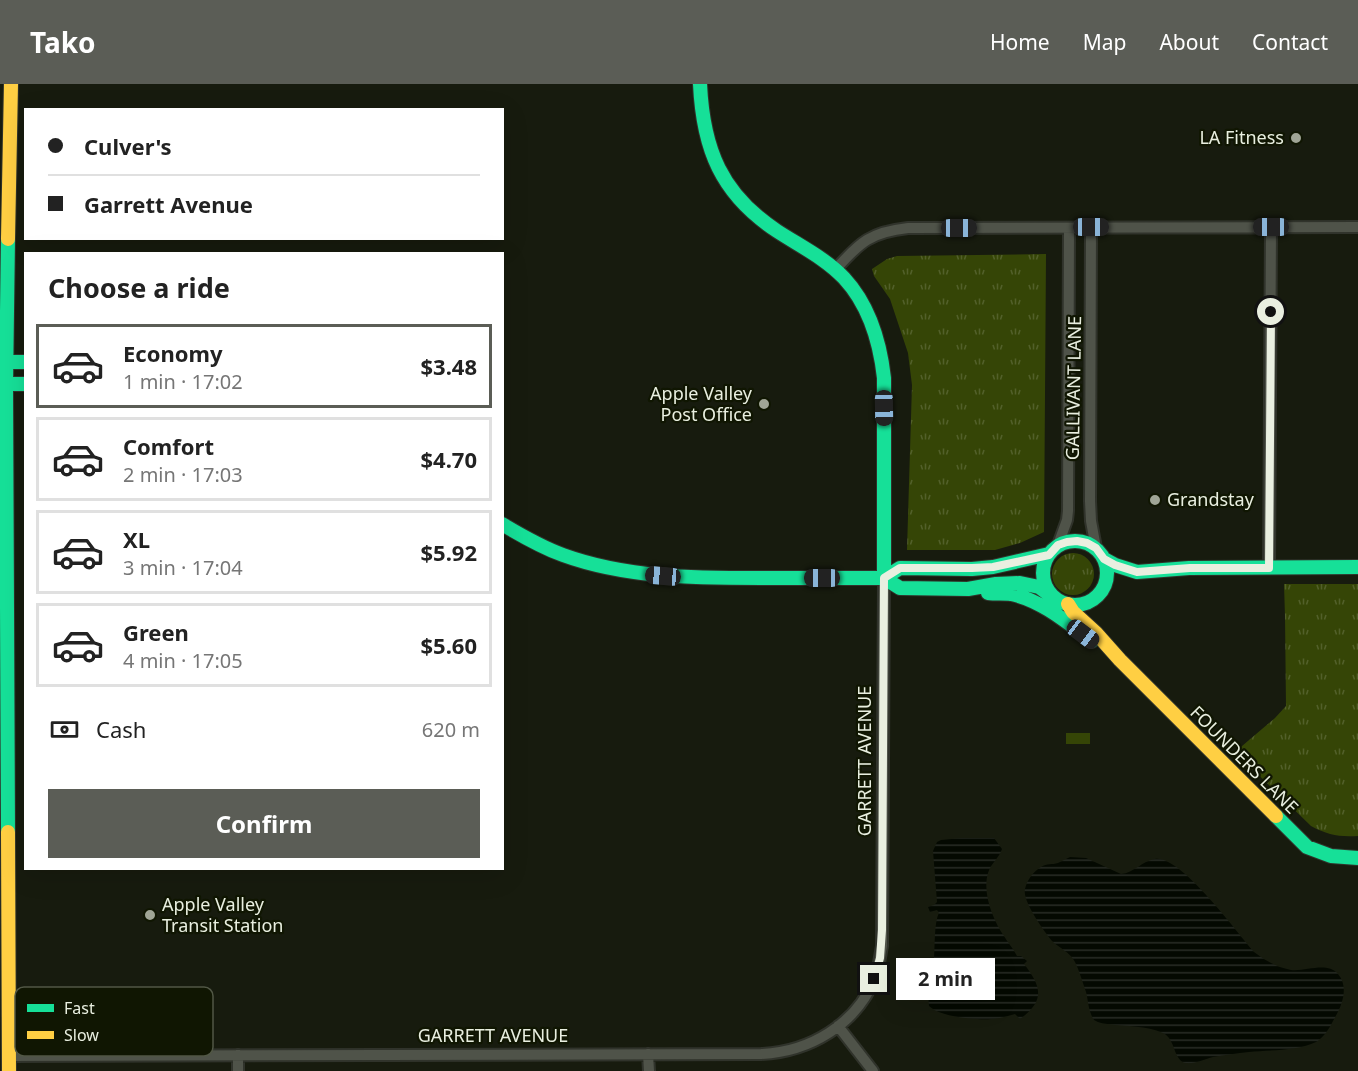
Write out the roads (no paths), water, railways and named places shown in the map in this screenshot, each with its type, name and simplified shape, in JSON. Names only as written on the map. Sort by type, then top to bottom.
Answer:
[{"type":"street","points":[[9,1071],[5,1054],[3,362],[11,84]]},
{"type":"street","name":"GARRETT AVENUE","points":[[213,1055],[778,1053],[811,1043],[838,1026],[858,1007],[870,988],[878,969],[882,946],[884,385],[881,355],[874,329],[863,306],[836,269],[758,217],[729,187],[714,162],[709,148],[702,118],[700,84]]},
{"type":"street","name":"GALLIVANT LANE","points":[[1091,227],[1090,501],[1091,520],[1100,553]]},
{"type":"street","points":[[1269,568],[1271,227]]},
{"type":"street","points":[[836,269],[864,241],[877,234],[908,228],[1358,227]]},
{"type":"street","name":"GALLIVANT LANE","points":[[1053,550],[1067,520],[1068,510],[1069,228]]},
{"type":"street","points":[[3,362],[24,362]]},
{"type":"street","points":[[3,384],[24,384]]},
{"type":"street","points":[[504,525],[557,553],[587,563],[643,574],[679,578],[884,578],[900,568],[993,567],[1053,550],[1067,542],[1077,541],[1087,543],[1115,565],[1137,572],[1190,568],[1358,567]]},
{"type":"street","points":[[1053,550],[1044,563],[1043,572],[1047,589],[1053,597]]},
{"type":"street","points":[[884,578],[900,588],[968,589],[1020,583],[1039,587],[1060,602],[1078,605],[1088,603],[1104,589],[1107,568],[1100,553]]},
{"type":"street","name":"FOUNDERS LANE","points":[[968,589],[985,593],[1012,594],[1032,602],[1066,622],[1120,660]]},
{"type":"street","name":"FOUNDERS LANE","points":[[1068,604],[1120,660],[1307,847],[1321,854],[1358,858]]},
{"type":"street","points":[[838,1026],[873,1071]]},
{"type":"street","points":[[648,1054],[649,1071]]},
{"type":"street","points":[[238,1055],[238,1071]]},
{"type":"place","name":"LA Fitness","points":[[1296,138]]},
{"type":"place","name":"Apple Valley Post Office","points":[[764,404]]},
{"type":"place","name":"Grandstay","points":[[1155,500]]},
{"type":"place","name":"Apple Valley Transit Station","points":[[150,915]]}]
